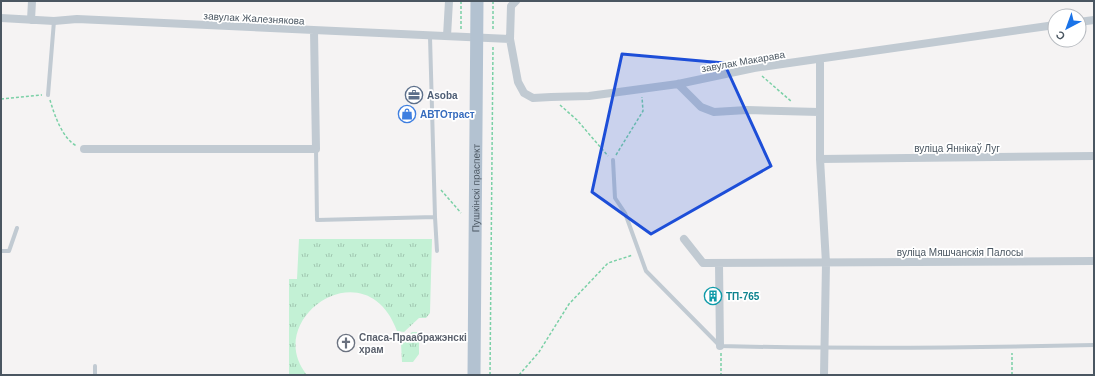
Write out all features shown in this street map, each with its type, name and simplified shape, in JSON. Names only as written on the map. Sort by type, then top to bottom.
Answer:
[{"type":"main road","name":"Пушкінскі праспект","points":[[474,375],[477,1]]},
{"type":"street","points":[[31,20],[32,1]]},
{"type":"street","points":[[447,36],[449,1]]},
{"type":"street","name":"завулак Макарава","points":[[513,3],[510,39],[518,82],[524,93],[533,98],[589,96],[678,84],[754,68],[1047,26]]},
{"type":"street","name":"завулак Жалезнякова","points":[[1,18],[54,21],[77,19],[314,31],[477,37]]},
{"type":"street","points":[[84,149],[316,148],[314,31]]},
{"type":"street","points":[[477,37],[510,39]]},
{"type":"street","points":[[820,59],[820,159],[826,263],[824,375]]},
{"type":"street","points":[[678,84],[701,107],[714,112],[747,110],[819,112]]},
{"type":"street","name":"вуліца Яннікаў Луг","points":[[820,159],[1094,156]]},
{"type":"street","name":"вуліца Мяшчанскія Палосы","points":[[684,239],[703,263],[719,264],[1094,261]]},
{"type":"street","points":[[719,264],[720,346]]},
{"type":"lane","points":[[48,95],[54,21]]},
{"type":"lane","points":[[430,36],[437,251]]},
{"type":"lane","points":[[316,148],[318,220],[435,217]]},
{"type":"lane","points":[[613,160],[616,198],[625,213],[646,271],[720,346],[825,348],[1094,345]]},
{"type":"lane","points":[[1,251],[9,251],[17,228]]},
{"type":"lane","points":[[95,366],[95,375]]},
{"type":"path","points":[[461,1],[461,36]]},
{"type":"path","points":[[490,375],[494,37],[493,1]]},
{"type":"path","points":[[754,68],[803,112]]},
{"type":"path","points":[[552,97],[576,120],[603,152],[613,160],[644,111],[641,88]]},
{"type":"path","points":[[1,99],[48,95],[57,121],[72,144],[84,149]]},
{"type":"path","points":[[434,183],[461,213]]},
{"type":"path","points":[[519,375],[538,352],[569,304],[608,263],[639,252]]},
{"type":"path","points":[[720,346],[721,375]]},
{"type":"path","points":[[1012,347],[1012,375]]},
{"type":"highlighted area","points":[[622,54],[724,63],[771,166],[651,234],[592,192]]},
{"type":"green space","points":[[299,239],[432,239],[430,313],[426,318],[419,318],[404,332],[397,331],[382,306],[363,294],[343,293],[323,300],[307,314],[297,333],[296,354],[307,375],[289,375],[289,279],[297,279]]},
{"type":"green space","points":[[412,332],[419,332],[419,354],[413,362],[402,362],[401,343]]},
{"type":"place","name":"Asoba","points":[[414,95]]},
{"type":"place","name":"АВТОтраст","points":[[407,114]]},
{"type":"place","name":"ТП-765","points":[[713,296]]},
{"type":"place","name":"Спаса-Праабражэнскі храм","points":[[346,343]]}]
